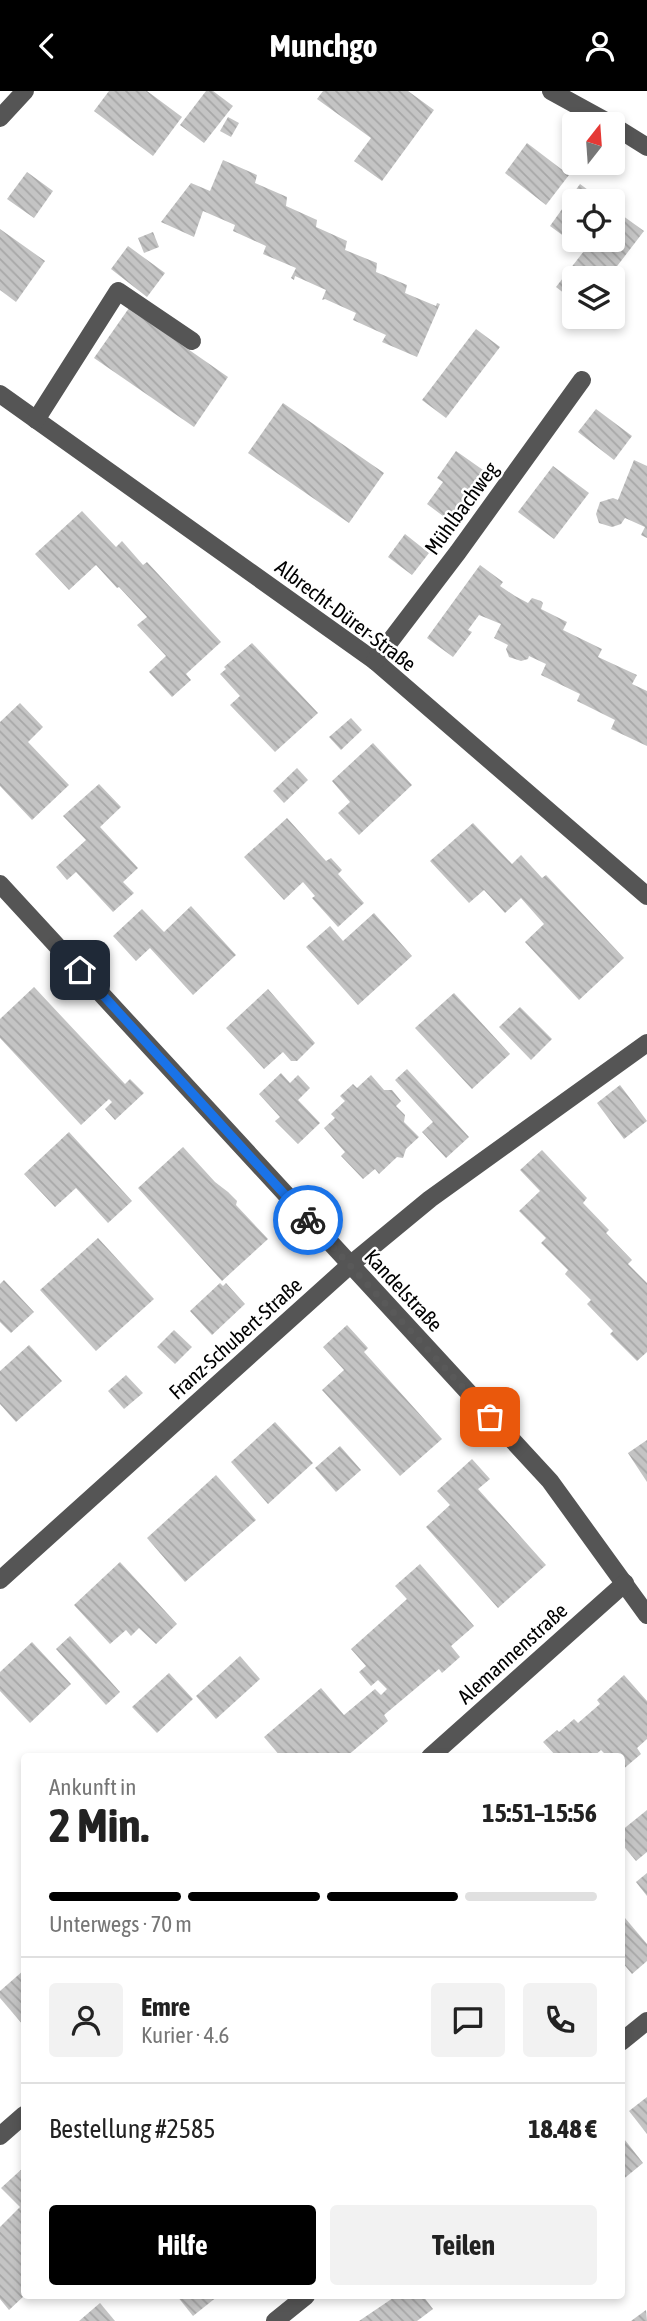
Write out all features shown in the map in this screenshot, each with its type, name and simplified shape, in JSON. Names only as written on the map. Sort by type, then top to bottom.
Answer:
[{"type":"street","points":[[0,118],[25,91]]},
{"type":"street","points":[[551,91],[589,112]]},
{"type":"street","points":[[625,133],[647,147]]},
{"type":"street","points":[[36,420],[118,291],[192,341]]},
{"type":"street","name":"Mühlbachweg","points":[[375,661],[458,552],[582,380]]},
{"type":"street","name":"Albrecht-Dürer-Straße","points":[[0,394],[375,661],[647,896]]},
{"type":"street","name":"Kandelstraße","points":[[3,892],[550,1481],[647,1615]]},
{"type":"street","name":"Franz-Schubert-Straße","points":[[0,1580],[350,1265],[430,1199],[647,1043]]},
{"type":"street","name":"Alemannenstraße","points":[[434,1753],[625,1583]]},
{"type":"street","points":[[625,2039],[647,2021]]},
{"type":"street","points":[[0,2136],[21,2118]]},
{"type":"street","points":[[275,2321],[302,2299]]},
{"type":"building","points":[[109,91],[147,91],[182,117],[153,156],[94,111]]},
{"type":"building","points":[[206,91],[213,91],[233,106],[204,143],[180,125]]},
{"type":"building","points":[[323,91],[408,91],[434,110],[382,181],[354,161],[371,138],[317,99]]},
{"type":"building","points":[[228,117],[239,123],[231,137],[220,131]]},
{"type":"building","points":[[527,143],[562,170],[562,175],[569,175],[546,205],[505,173]]},
{"type":"building","points":[[223,160],[257,175],[255,183],[287,197],[286,206],[317,220],[316,227],[347,241],[345,250],[377,263],[376,272],[407,285],[405,293],[436,306],[437,303],[440,304],[417,357],[382,342],[386,335],[353,320],[356,313],[322,300],[326,290],[295,276],[294,280],[291,278],[296,268],[263,254],[266,246],[233,231],[235,225],[203,211],[194,237],[161,222],[191,183],[210,191]]},
{"type":"building","points":[[27,172],[53,191],[34,218],[7,199]]},
{"type":"building","points":[[562,209],[562,235],[550,226]]},
{"type":"building","points":[[625,217],[644,231],[617,266],[572,266],[583,252],[625,252]]},
{"type":"building","points":[[0,229],[45,261],[16,302],[0,290]]},
{"type":"building","points":[[153,232],[159,247],[144,253],[138,238]]},
{"type":"building","points":[[128,246],[165,273],[147,297],[111,269]]},
{"type":"building","points":[[562,279],[562,292],[556,287]]},
{"type":"building","points":[[129,308],[228,377],[194,427],[94,358]]},
{"type":"building","points":[[476,329],[500,347],[446,418],[422,400]]},
{"type":"building","points":[[283,403],[384,473],[349,523],[248,453]]},
{"type":"building","points":[[596,409],[632,436],[614,460],[578,432]]},
{"type":"building","points":[[456,451],[483,470],[451,522],[427,504],[443,482],[437,478]]},
{"type":"building","points":[[634,460],[647,466],[647,538],[641,535],[645,527],[625,518],[621,524],[612,527],[599,523],[596,514],[600,502],[613,498],[618,500]]},
{"type":"building","points":[[553,466],[589,493],[554,539],[518,512]]},
{"type":"building","points":[[82,511],[116,547],[122,541],[143,565],[147,562],[221,642],[186,674],[191,680],[172,697],[149,672],[166,656],[137,625],[147,617],[119,587],[117,588],[96,565],[69,590],[35,554]]},
{"type":"building","points":[[405,534],[429,553],[412,575],[388,557]]},
{"type":"building","points":[[480,565],[503,582],[500,586],[515,596],[528,603],[532,598],[541,601],[541,609],[567,622],[563,630],[602,649],[598,657],[637,675],[632,684],[647,691],[647,746],[611,729],[615,720],[577,701],[580,694],[541,675],[546,664],[529,656],[521,661],[509,657],[506,649],[508,645],[494,638],[501,624],[479,615],[468,630],[472,632],[453,657],[427,638]]},
{"type":"building","points":[[252,643],[318,713],[275,752],[230,705],[240,696],[220,674],[226,669],[224,667]]},
{"type":"building","points":[[20,703],[43,727],[28,742],[69,785],[32,820],[0,786],[0,722]]},
{"type":"building","points":[[351,718],[362,730],[341,750],[329,737]]},
{"type":"building","points":[[373,743],[412,785],[359,835],[338,813],[350,802],[332,781]]},
{"type":"building","points":[[297,768],[308,780],[284,803],[273,791]]},
{"type":"building","points":[[99,784],[121,807],[100,827],[138,868],[123,882],[134,893],[113,912],[76,872],[67,880],[56,867],[86,840],[63,816]]},
{"type":"building","points":[[287,818],[326,861],[331,858],[342,870],[338,874],[364,903],[338,927],[312,898],[315,896],[303,882],[284,900],[244,857]]},
{"type":"building","points":[[473,823],[512,864],[521,855],[542,878],[546,875],[624,958],[579,1000],[525,942],[544,924],[521,898],[505,913],[484,890],[469,903],[430,861]]},
{"type":"building","points":[[191,906],[236,955],[193,995],[150,948],[136,961],[113,936],[142,909],[164,932]]},
{"type":"building","points":[[374,913],[412,956],[358,1005],[306,947],[330,926],[343,941]]},
{"type":"building","points":[[34,987],[125,1084],[130,1079],[144,1093],[115,1120],[105,1109],[112,1102],[109,1099],[81,1125],[0,1038],[0,1019]]},
{"type":"building","points":[[268,989],[315,1043],[297,1061],[291,1061],[283,1052],[264,1069],[226,1028]]},
{"type":"building","points":[[454,993],[510,1054],[472,1089],[415,1028]]},
{"type":"building","points":[[520,1007],[552,1039],[531,1060],[499,1027]]},
{"type":"building","points":[[407,1069],[469,1137],[446,1158],[422,1132],[433,1122],[395,1080]]},
{"type":"building","points":[[281,1073],[290,1083],[298,1075],[310,1088],[298,1100],[320,1123],[298,1144],[275,1121],[280,1117],[259,1094]]},
{"type":"building","points":[[371,1075],[384,1090],[392,1090],[401,1101],[396,1106],[405,1115],[404,1122],[419,1137],[406,1149],[403,1158],[397,1157],[379,1174],[375,1169],[363,1179],[341,1156],[345,1152],[324,1128],[335,1118],[331,1114],[345,1101],[340,1096],[353,1084],[357,1088]]},
{"type":"building","points":[[620,1085],[647,1121],[624,1139],[597,1103]]},
{"type":"building","points":[[69,1132],[132,1201],[108,1223],[76,1188],[55,1207],[24,1174]]},
{"type":"building","points":[[183,1147],[215,1182],[237,1201],[236,1205],[268,1239],[222,1281],[138,1188]]},
{"type":"building","points":[[542,1150],[587,1198],[583,1203],[609,1230],[606,1233],[632,1260],[628,1264],[647,1283],[647,1352],[637,1361],[610,1334],[613,1331],[587,1304],[591,1300],[565,1274],[568,1270],[541,1243],[546,1238],[519,1211],[540,1191],[520,1170]]},
{"type":"building","points":[[98,1238],[154,1299],[96,1351],[40,1290]]},
{"type":"building","points":[[4,1280],[34,1312],[11,1333],[0,1322],[0,1284]]},
{"type":"building","points":[[220,1283],[223,1286],[226,1283],[245,1304],[212,1335],[190,1311]]},
{"type":"building","points":[[347,1325],[368,1348],[364,1352],[442,1439],[400,1476],[322,1390],[344,1370],[323,1347]]},
{"type":"building","points":[[174,1330],[192,1347],[175,1364],[157,1347]]},
{"type":"building","points":[[29,1345],[62,1381],[16,1422],[0,1404],[0,1371]]},
{"type":"building","points":[[126,1375],[143,1393],[124,1409],[108,1391]]},
{"type":"building","points":[[275,1422],[313,1463],[268,1504],[231,1462]]},
{"type":"building","points":[[647,1440],[647,1482],[628,1453]]},
{"type":"building","points":[[340,1446],[361,1470],[336,1492],[315,1468]]},
{"type":"building","points":[[472,1459],[490,1479],[478,1489],[546,1565],[498,1608],[426,1527],[450,1505],[437,1491]]},
{"type":"building","points":[[216,1475],[256,1520],[185,1582],[147,1538]]},
{"type":"building","points":[[120,1562],[177,1624],[156,1644],[139,1628],[131,1636],[126,1630],[110,1644],[74,1605]]},
{"type":"building","points":[[420,1564],[474,1626],[451,1646],[460,1657],[442,1673],[439,1669],[384,1715],[388,1721],[351,1753],[278,1753],[264,1737],[321,1688],[344,1715],[375,1689],[381,1695],[387,1689],[378,1680],[371,1686],[359,1672],[366,1666],[351,1649],[407,1599],[395,1586]]},
{"type":"building","points":[[70,1636],[120,1692],[106,1705],[56,1649]]},
{"type":"building","points":[[32,1642],[71,1684],[30,1723],[0,1691],[0,1672]]},
{"type":"building","points":[[240,1656],[260,1679],[216,1719],[196,1696]]},
{"type":"building","points":[[169,1673],[193,1699],[157,1733],[132,1707]]},
{"type":"building","points":[[624,1675],[647,1701],[647,1739],[637,1748],[641,1754],[625,1768],[625,1753],[604,1753],[601,1750],[598,1753],[553,1753],[543,1742],[574,1719],[578,1723],[600,1704],[597,1700]]},
{"type":"building","points":[[647,1810],[647,1852],[636,1861],[625,1848],[625,1828]]},
{"type":"building","points":[[647,1873],[647,1896],[636,1882]]},
{"type":"building","points":[[625,1918],[647,1944],[647,1961],[632,1974],[625,1966]]},
{"type":"building","points":[[21,1973],[21,2022],[0,1998],[0,1991]]},
{"type":"building","points":[[647,2097],[647,2134],[629,2111]]},
{"type":"building","points":[[625,2140],[643,2163],[625,2178]]},
{"type":"building","points":[[21,2170],[21,2299],[9,2310],[0,2299],[0,2227],[20,2207],[1,2188]]},
{"type":"building","points":[[179,2299],[214,2299],[193,2316]]},
{"type":"building","points":[[392,2299],[425,2299],[433,2309],[417,2321],[359,2321]]},
{"type":"building","points":[[100,2303],[115,2321],[79,2321]]},
{"type":"building","points":[[646,2310],[647,2321],[631,2321]]},
{"type":"way so far","points":[[308,1220],[490,1417]]},
{"type":"route","points":[[80,970],[308,1220]]}]
